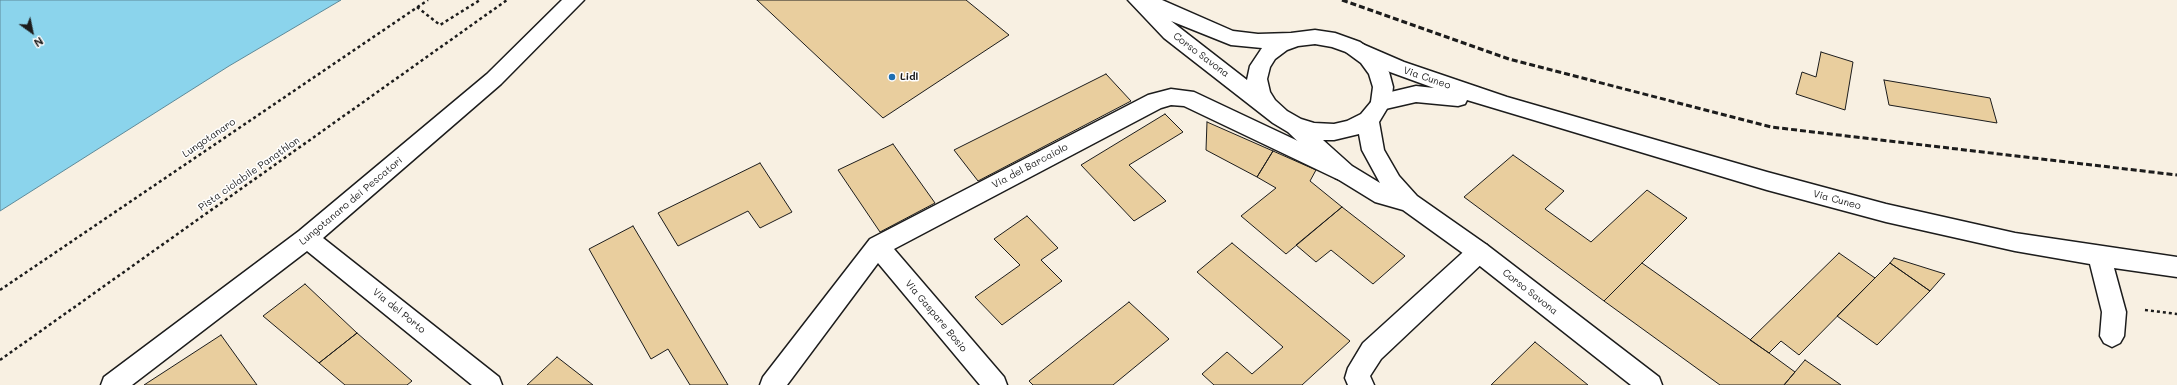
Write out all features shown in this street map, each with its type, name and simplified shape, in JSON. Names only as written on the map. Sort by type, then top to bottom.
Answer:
[{"type":"street","name":"Lungotanaro dei Pescatori","points":[[113,385],[308,238],[494,79],[574,0]]},
{"type":"street","name":"Corso Savona","points":[[1138,0],[1170,33],[1268,106],[1280,117],[1295,126],[1344,172],[1383,196],[1409,202]]},
{"type":"street","name":"Corso Savona","points":[[1145,0],[1184,20],[1231,38],[1258,41],[1315,38],[1335,40],[1353,47],[1368,58],[1379,72],[1383,87],[1381,102],[1376,112],[1368,120],[1352,128],[1334,132],[1314,131],[1295,126]]},
{"type":"street","name":"Corso Savona","points":[[1268,106],[1260,93],[1258,86],[1257,79],[1260,66],[1268,54],[1296,40]]},
{"type":"street","name":"Via Cuneo","points":[[1353,47],[1397,67],[1503,104],[1886,214],[2015,242],[2177,267]]},
{"type":"street","name":"Via Cuneo","points":[[1381,102],[1416,94],[1503,104]]},
{"type":"street","name":"Via del Barcaiolo","points":[[772,385],[878,246],[1155,101],[1171,97],[1187,98],[1344,172]]},
{"type":"street","name":"Corso Savona","points":[[1368,120],[1373,150],[1391,182],[1409,202],[1479,252],[1650,385]]},
{"type":"street","name":"Via del Porto","points":[[308,238],[490,385]]},
{"type":"street","name":"Via Gaspare Bosio","points":[[878,246],[995,385]]},
{"type":"street","points":[[1362,385],[1358,378],[1360,368],[1372,351],[1479,252]]},
{"type":"street","points":[[2099,256],[2114,312],[2112,336]]},
{"type":"path","name":"Lungotanaro","points":[[0,290],[428,0]]},
{"type":"path","points":[[418,7],[440,25],[476,0],[480,0]]},
{"type":"path","name":"Pista ciclabile Panathlon","points":[[0,360],[507,0]]},
{"type":"water","points":[[0,0],[341,0],[229,66],[0,211]]},
{"type":"building","name":"Lidl","points":[[757,0],[966,0],[1009,35],[883,118]]},
{"type":"building","points":[[1821,52],[1853,62],[1845,110],[1796,94],[1802,72],[1816,77]]},
{"type":"building","points":[[1106,74],[1131,101],[978,181],[954,150]]},
{"type":"building","points":[[1884,80],[1990,98],[1997,123],[1889,105]]},
{"type":"building","points":[[1165,114],[1183,132],[1129,165],[1166,201],[1134,221],[1081,165]]},
{"type":"building","points":[[1207,122],[1273,151],[1257,177],[1206,150]]},
{"type":"building","points":[[893,144],[935,203],[880,232],[838,170]]},
{"type":"building","points":[[1273,151],[1316,170],[1310,181],[1342,207],[1286,254],[1241,216],[1276,188],[1257,177]]},
{"type":"building","points":[[1513,155],[1564,191],[1545,209],[1591,242],[1647,190],[1687,218],[1604,301],[1464,197]]},
{"type":"building","points":[[760,163],[792,212],[760,228],[748,211],[678,246],[658,213]]},
{"type":"building","points":[[1342,207],[1405,256],[1373,284],[1331,250],[1316,262],[1296,245]]},
{"type":"building","points":[[1027,216],[1058,248],[1041,260],[1062,281],[1002,325],[975,297],[1020,265],[994,239]]},
{"type":"building","points":[[633,226],[728,385],[690,385],[668,349],[651,359],[589,249]]},
{"type":"building","points":[[1232,243],[1350,341],[1302,385],[1214,385],[1202,374],[1227,352],[1252,374],[1283,347],[1197,272]]},
{"type":"building","points":[[1839,253],[1875,278],[1799,355],[1781,341],[1769,353],[1750,340]]},
{"type":"building","points":[[1894,258],[1945,274],[1930,291],[1890,263]]},
{"type":"building","points":[[1642,263],[1795,372],[1784,385],[1720,385],[1604,301]]},
{"type":"building","points":[[1890,263],[1930,291],[1877,345],[1837,316]]},
{"type":"building","points":[[305,284],[357,333],[319,363],[263,316]]},
{"type":"building","points":[[1129,302],[1169,339],[1113,385],[1033,385],[1029,381]]},
{"type":"building","points":[[357,333],[412,381],[407,385],[345,385],[319,363]]},
{"type":"building","points":[[221,335],[257,385],[144,385]]},
{"type":"building","points":[[1535,342],[1588,385],[1491,385]]},
{"type":"building","points":[[557,357],[593,385],[527,385]]},
{"type":"building","points":[[1805,360],[1841,385],[1784,385]]},
{"type":"railway","points":[[1342,0],[1509,59],[1771,127],[2177,175]]},
{"type":"place","name":"Lidl","points":[[892,77]]}]
